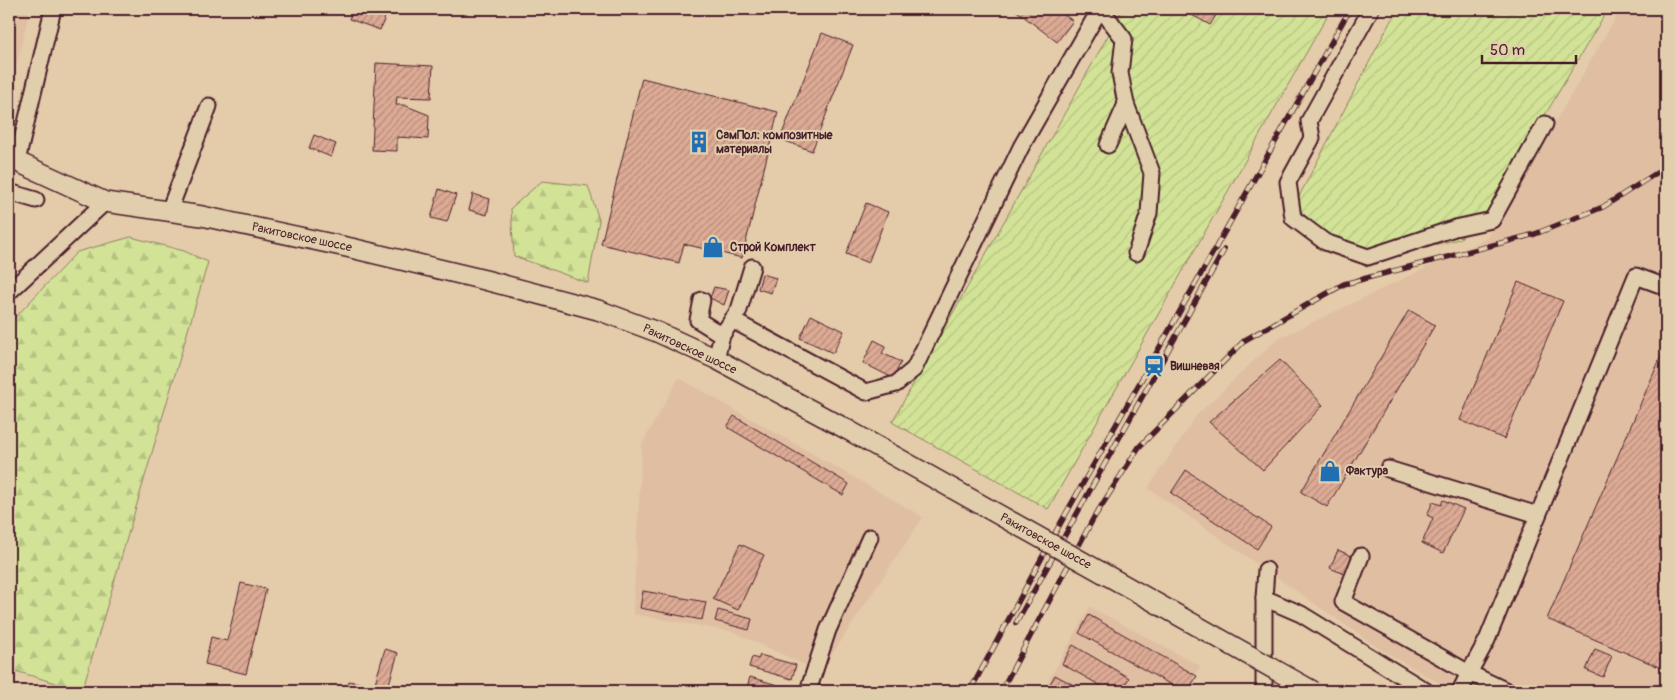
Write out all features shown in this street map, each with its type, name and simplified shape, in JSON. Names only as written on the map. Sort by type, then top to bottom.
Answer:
[{"type":"main road","name":"Ракитовское шоссе","points":[[13,160],[105,202],[202,216],[351,248],[598,310],[657,332],[716,359],[848,430],[1313,691]]},
{"type":"street","points":[[13,160],[53,9]]},
{"type":"street","points":[[732,320],[866,392],[896,384],[914,369],[1021,147],[1101,9],[1124,38],[1120,73],[1126,104],[1152,173],[1149,213],[1136,253]]},
{"type":"street","points":[[1371,9],[1309,121],[1312,138],[1288,182],[1293,218],[1325,242],[1368,257],[1455,228],[1492,220],[1544,124]]},
{"type":"street","points":[[1108,145],[1126,104]]},
{"type":"street","points":[[169,211],[209,106]]},
{"type":"street","points":[[9,192],[36,200]]},
{"type":"street","points":[[9,292],[105,202]]},
{"type":"street","points":[[716,359],[722,335],[739,310],[752,267]]},
{"type":"street","points":[[1460,691],[1487,640],[1636,276],[1666,287]]},
{"type":"street","points":[[702,300],[698,320],[722,335]]},
{"type":"street","points":[[1388,469],[1538,516]]},
{"type":"street","points":[[808,691],[828,630],[870,537]]},
{"type":"street","points":[[1361,556],[1343,602],[1469,674],[1507,691]]},
{"type":"street","points":[[1264,691],[1264,598],[1266,570]]},
{"type":"street","points":[[1264,598],[1300,614],[1426,691]]},
{"type":"shaded area","points":[[9,9],[30,9],[11,87],[9,85]]},
{"type":"shaded area","points":[[1621,9],[1666,9],[1666,691],[1453,691],[1377,647],[1148,488],[1197,415],[1276,340],[1488,238]]},
{"type":"shaded area","points":[[679,378],[923,517],[820,672],[734,632],[633,614],[642,444]]},
{"type":"shaded area","points":[[1090,607],[1200,666],[1186,691],[1043,691]]},
{"type":"green space","points":[[1123,9],[1331,9],[1048,509],[892,422]]},
{"type":"green space","points":[[1397,9],[1608,9],[1482,221],[1459,239],[1382,257],[1327,240],[1295,204]]},
{"type":"green space","points":[[542,181],[588,186],[599,220],[588,283],[514,256],[511,208]]},
{"type":"green space","points":[[131,237],[184,251],[208,262],[82,691],[9,669],[9,324],[77,252]]},
{"type":"building","points":[[353,9],[388,10],[380,30],[349,19]]},
{"type":"building","points":[[564,9],[580,9],[566,14]]},
{"type":"building","points":[[1014,9],[1056,9],[1073,21],[1057,42]]},
{"type":"building","points":[[1181,9],[1220,9],[1210,25]]},
{"type":"building","points":[[822,33],[853,45],[812,151],[780,139]]},
{"type":"building","points":[[376,63],[433,66],[431,98],[397,97],[396,105],[404,105],[429,115],[428,139],[397,137],[397,151],[372,150]]},
{"type":"building","name":"СамПол: композитные материалы","points":[[642,78],[778,112],[742,258],[684,244],[679,263],[601,244]]},
{"type":"building","points":[[314,135],[336,144],[331,157],[309,148]]},
{"type":"building","points":[[439,189],[456,195],[447,222],[431,218]]},
{"type":"building","points":[[473,194],[490,199],[487,215],[469,210]]},
{"type":"building","points":[[866,203],[888,212],[868,263],[846,254]]},
{"type":"building","points":[[762,274],[776,278],[771,293],[758,289]]},
{"type":"building","points":[[1518,282],[1563,301],[1504,439],[1460,420]]},
{"type":"building","points":[[714,287],[729,290],[724,305],[710,298]]},
{"type":"building","points":[[1409,310],[1435,325],[1327,507],[1301,492]]},
{"type":"building","points":[[811,315],[844,331],[833,353],[800,338]]},
{"type":"building","points":[[874,340],[886,346],[882,353],[901,362],[893,378],[863,363]]},
{"type":"building","points":[[1666,345],[1666,670],[1547,619]]},
{"type":"building","points":[[1280,360],[1323,405],[1263,470],[1209,422]]},
{"type":"building","points":[[734,416],[849,484],[843,495],[727,427]]},
{"type":"building","points":[[1186,470],[1271,527],[1257,549],[1171,493]]},
{"type":"building","points":[[1443,500],[1464,509],[1443,553],[1422,543],[1433,518],[1427,515],[1433,502],[1441,505]]},
{"type":"building","points":[[740,544],[764,555],[738,610],[713,599]]},
{"type":"building","points":[[1338,550],[1356,558],[1349,576],[1330,568]]},
{"type":"building","points":[[241,583],[266,589],[246,674],[205,664],[211,637],[227,641]]},
{"type":"building","points":[[643,591],[706,602],[702,620],[640,608]]},
{"type":"building","points":[[718,610],[752,619],[749,630],[715,621]]},
{"type":"building","points":[[1089,615],[1197,676],[1188,691],[1182,691],[1079,633]]},
{"type":"building","points":[[1073,645],[1129,678],[1121,691],[1110,691],[1062,664]]},
{"type":"building","points":[[385,649],[398,653],[388,687],[375,683]]},
{"type":"building","points":[[1595,649],[1612,656],[1603,677],[1586,670]]},
{"type":"building","points":[[760,655],[796,665],[792,679],[749,667],[752,657],[758,659]]},
{"type":"building","points":[[1055,675],[1085,691],[1046,691]]},
{"type":"building","points":[[750,677],[798,691],[746,691]]},
{"type":"building","points":[[349,681],[372,686],[371,691],[347,691]]},
{"type":"building","points":[[1142,684],[1154,691],[1138,691]]},
{"type":"railway","points":[[970,691],[1059,526],[1350,9]]},
{"type":"railway","points":[[1001,691],[1093,519],[1139,447],[1245,340],[1344,284],[1535,234],[1603,207],[1666,167]]},
{"type":"railway","points":[[1016,623],[1224,250]]},
{"type":"place","name":"СамПол: композитные материалы","points":[[699,142]]},
{"type":"place","name":"Строй Комплект","points":[[713,247]]},
{"type":"place","name":"Вишневая","points":[[1154,366]]},
{"type":"place","name":"Фактура","points":[[1330,471]]}]
